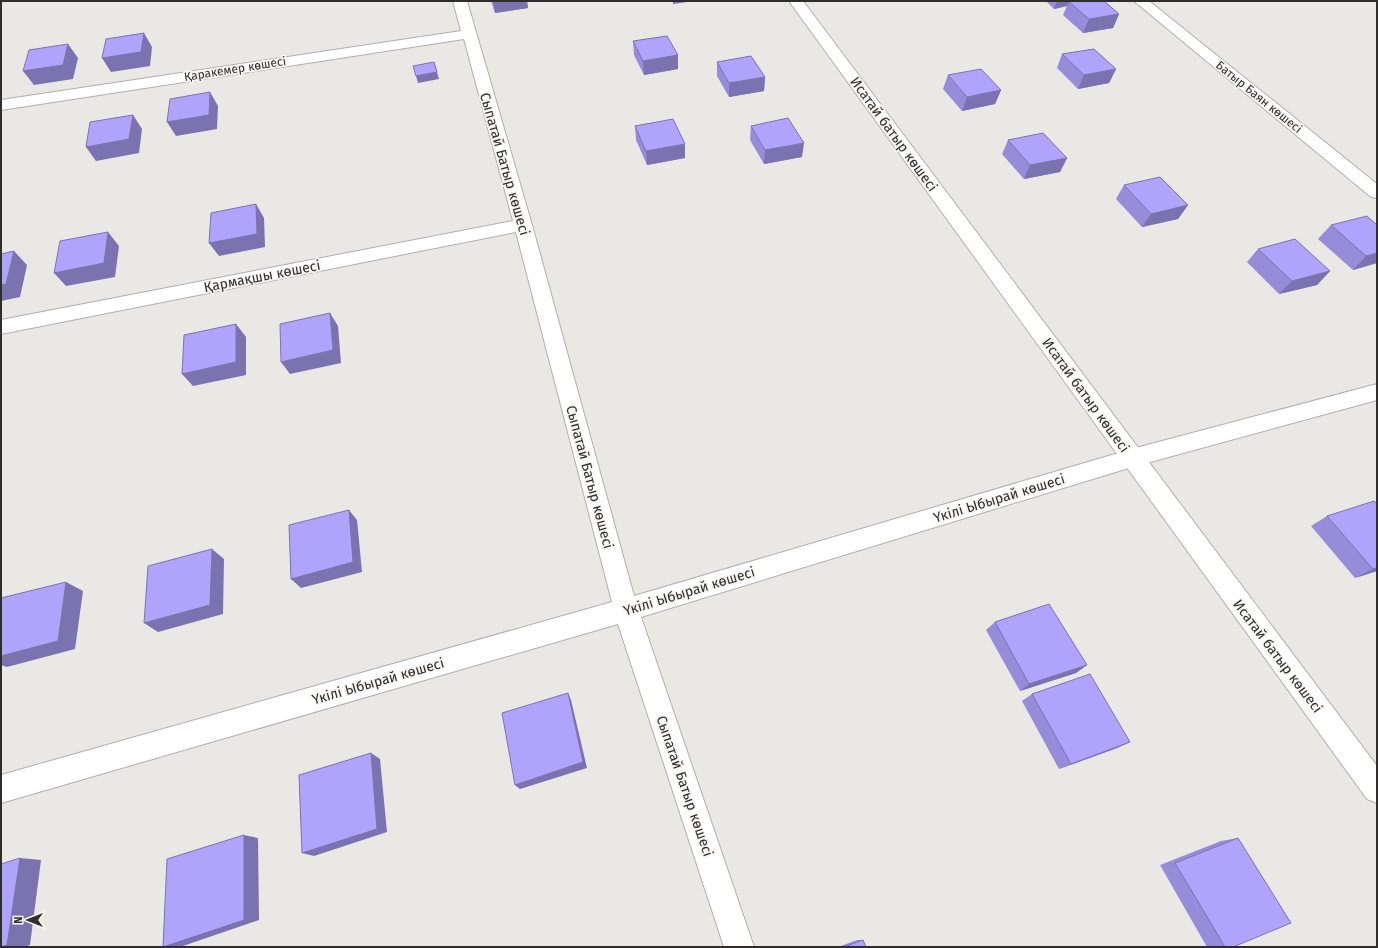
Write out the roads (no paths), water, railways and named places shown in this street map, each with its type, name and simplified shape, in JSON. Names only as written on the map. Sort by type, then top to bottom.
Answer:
[{"type":"street","name":"Сыпатай Батыр көшесі","points":[[460,1],[468,34],[523,225],[626,610],[739,947]]},
{"type":"street","name":"Исатай батыр көшесі","points":[[796,1],[1377,789]]},
{"type":"street","name":"Батыр Баян көшесі","points":[[1141,1],[1377,193]]},
{"type":"street","name":"Қаракемер көшесі","points":[[1,105],[468,34]]},
{"type":"street","name":"Қармақшы көшесі","points":[[1,327],[523,225]]},
{"type":"street","name":"Үкілі Ыбырай көшесі","points":[[1,789],[626,610],[1132,458],[1377,392]]}]
